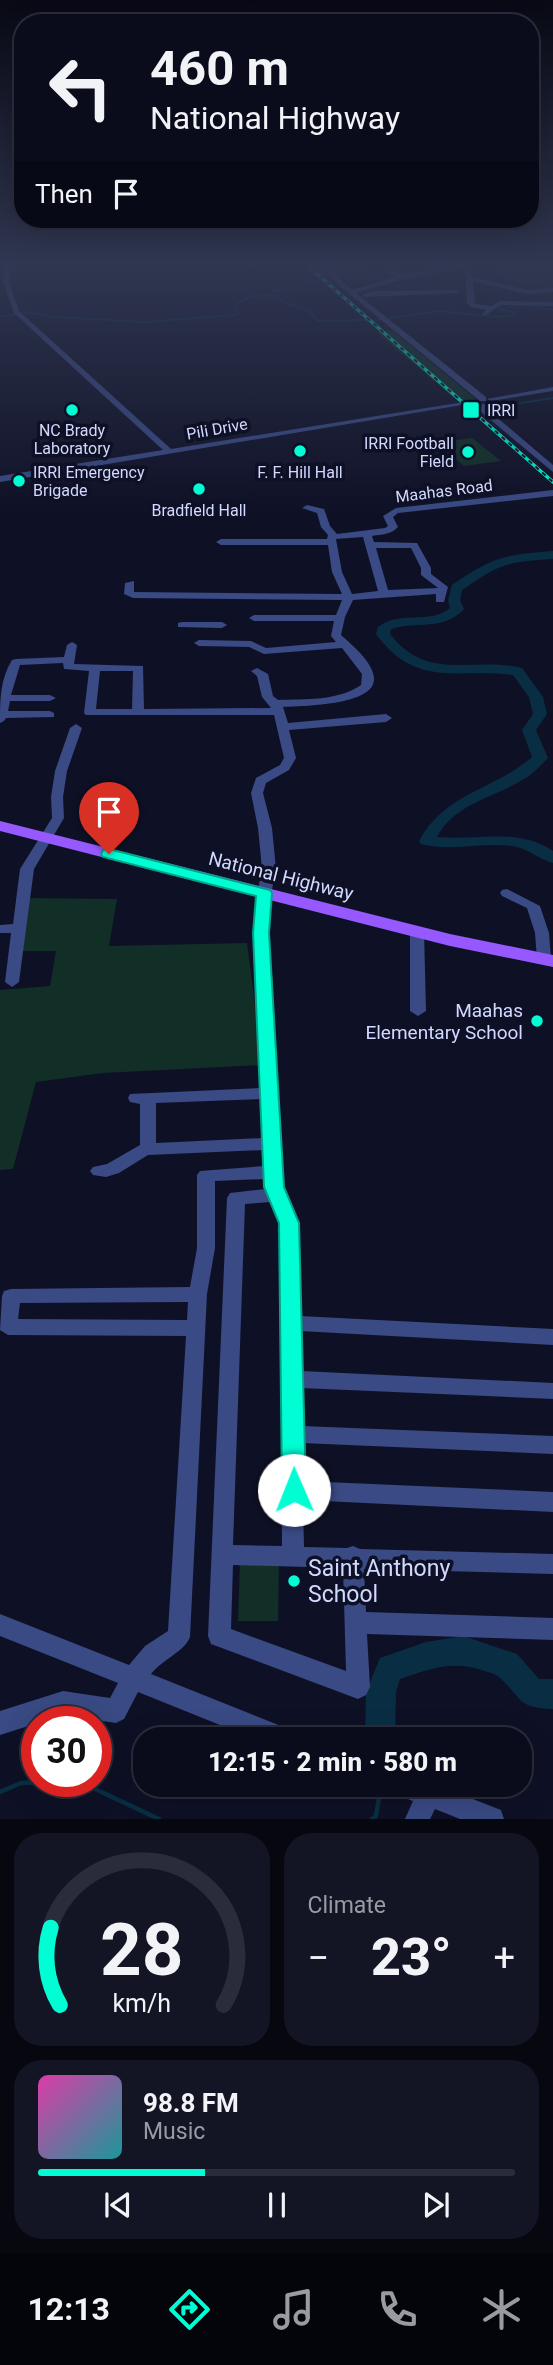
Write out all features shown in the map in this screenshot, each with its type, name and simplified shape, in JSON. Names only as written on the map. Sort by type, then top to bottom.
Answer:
[{"type":"main road","name":"National Highway","points":[[0,826],[416,931],[549,960]]},
{"type":"street","points":[[56,349],[169,452]]},
{"type":"street","points":[[423,349],[489,403],[553,462]]},
{"type":"street","name":"Pili Drive","points":[[0,479],[441,407],[489,403],[553,392]]},
{"type":"street","points":[[489,403],[483,409],[553,469]]},
{"type":"street","name":"Maahas Road","points":[[332,539],[388,531],[393,527],[388,516],[396,511],[553,493]]},
{"type":"street","points":[[95,669],[90,712],[138,713],[277,707],[347,698],[365,689],[369,677],[336,636],[349,597],[337,572],[332,539],[321,510],[307,508]]},
{"type":"street","points":[[220,542],[332,539]]},
{"type":"street","points":[[130,583],[129,594],[133,595],[440,595],[443,587],[426,575],[426,568],[414,545],[368,540],[384,593]]},
{"type":"street","points":[[254,618],[340,618]]},
{"type":"street","points":[[182,625],[222,622],[221,644]]},
{"type":"street","points":[[199,643],[251,644],[264,651],[345,645]]},
{"type":"street","points":[[72,645],[68,667],[139,668],[138,713]]},
{"type":"street","points":[[50,716],[0,717],[10,671],[16,662],[68,660]]},
{"type":"street","points":[[257,671],[262,674],[268,697],[277,707],[290,758],[285,766],[260,781],[257,793],[269,853],[261,933],[273,1172],[276,1195],[285,1209],[289,1223],[293,1555]]},
{"type":"street","points":[[5,698],[50,698]]},
{"type":"street","points":[[283,727],[386,718]]},
{"type":"street","points":[[12,982],[27,869],[46,837],[54,829],[58,818],[57,797],[61,771],[76,728]]},
{"type":"street","points":[[507,893],[533,906],[549,960]]},
{"type":"street","points":[[0,929],[18,928]]},
{"type":"street","points":[[416,931],[418,1012]]},
{"type":"street","points":[[148,1149],[142,1098],[269,1093]]},
{"type":"street","points":[[99,1171],[119,1167],[131,1155],[148,1149],[272,1144]]},
{"type":"street","points":[[0,1723],[63,1703],[116,1711],[133,1678],[153,1654],[178,1637],[181,1631],[198,1294],[206,1248],[206,1175],[273,1172]]},
{"type":"street","points":[[276,1195],[236,1198],[219,1636],[358,1687],[353,1556]]},
{"type":"street","points":[[197,1328],[8,1327],[11,1296],[198,1294]]},
{"type":"street","points":[[290,1323],[553,1337]]},
{"type":"street","points":[[290,1379],[553,1391]]},
{"type":"street","points":[[293,1434],[553,1445]]},
{"type":"street","points":[[294,1490],[553,1502]]},
{"type":"street","points":[[223,1555],[353,1556],[553,1564]]},
{"type":"street","points":[[355,1623],[553,1629]]},
{"type":"street","points":[[0,1625],[256,1727]]},
{"type":"street","points":[[417,1819],[419,1797]]},
{"type":"street","points":[[435,1797],[492,1819]]},
{"type":"green space","points":[[396,349],[415,349],[477,400],[459,402]]},
{"type":"green space","name":"IRRI Football Field","points":[[472,438],[501,461],[464,466],[436,443]]},
{"type":"green space","points":[[20,898],[117,899],[109,946],[247,943],[263,1065],[103,1073],[36,1082],[13,1169],[0,1170],[0,990],[50,986],[56,951],[13,951]]},
{"type":"green space","points":[[240,1559],[279,1560],[278,1621],[238,1621]]},
{"type":"waterway","points":[[520,403],[553,398]]},
{"type":"waterway","points":[[553,555],[510,558],[490,565],[456,588],[454,600],[457,609],[446,618],[402,621],[385,627],[383,634],[403,654],[440,670],[517,671],[536,697],[540,714],[529,730],[540,758],[519,776],[454,808],[443,817],[427,841],[492,840],[524,843],[553,858]]},
{"type":"waterway","points":[[380,1727],[381,1692],[390,1668],[426,1656],[463,1650],[507,1664],[532,1693],[553,1694]]},
{"type":"waterway","points":[[0,1792],[21,1783]]},
{"type":"waterway","points":[[112,1797],[159,1819]]},
{"type":"waterway","points":[[372,1819],[376,1816],[379,1797]]},
{"type":"railway","points":[[402,349],[553,482]]},
{"type":"place","name":"NC Brady Laboratory","points":[[72,410]]},
{"type":"place","name":"IRRI","points":[[471,410]]},
{"type":"place","name":"F. F. Hill Hall","points":[[300,451]]},
{"type":"place","name":"IRRI Football Field","points":[[468,452]]},
{"type":"place","name":"IRRI Emergency Brigade","points":[[19,481]]},
{"type":"place","name":"Bradfield Hall","points":[[199,489]]},
{"type":"place","name":"Maahas Elementary School","points":[[537,1021]]},
{"type":"place","name":"Saint Anthony School","points":[[294,1581]]},
{"type":"route","points":[[109,854],[264,893],[262,965],[274,1187],[289,1223],[294,1490]]}]
